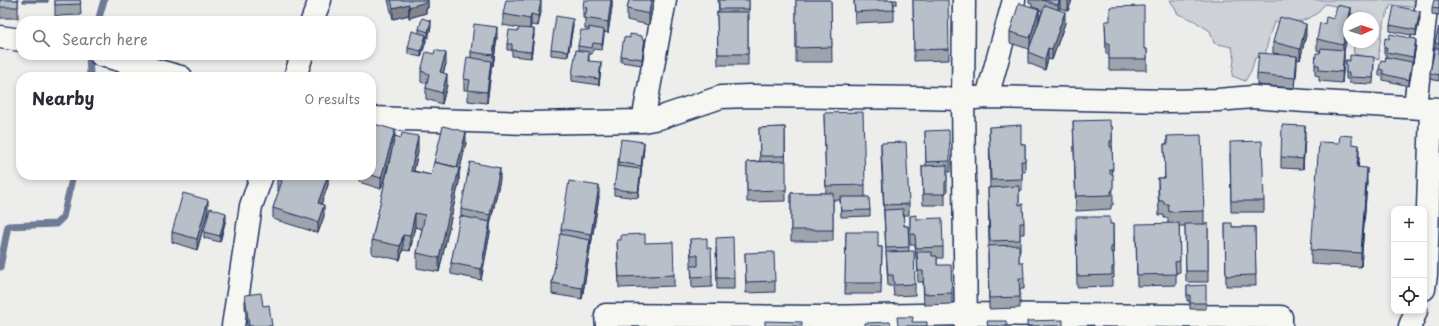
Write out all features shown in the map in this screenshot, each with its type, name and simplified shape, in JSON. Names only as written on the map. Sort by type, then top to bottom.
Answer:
[{"type":"street","points":[[314,16],[320,0]]},
{"type":"street","points":[[643,121],[665,0]]},
{"type":"street","points":[[964,0],[963,98],[966,320]]},
{"type":"street","points":[[987,97],[1014,0]]},
{"type":"street","points":[[1426,278],[1428,108],[1427,0]]},
{"type":"street","points":[[0,37],[16,39]]},
{"type":"street","points":[[120,60],[162,72]]},
{"type":"street","points":[[297,72],[300,60]]},
{"type":"street","points":[[376,118],[527,123],[643,121],[659,118],[721,97],[749,96],[987,97],[1168,101],[1218,100],[1253,97],[1428,108]]},
{"type":"street","points":[[233,326],[251,206],[260,180]]},
{"type":"street","points":[[1410,326],[1415,314]]},
{"type":"street","points":[[607,326],[606,315],[824,321],[1281,317],[1281,326]]},
{"type":"shaded area","points":[[1170,0],[1419,0],[1411,7],[1391,5],[1382,31],[1379,59],[1354,54],[1354,48],[1379,48],[1379,12],[1349,12],[1341,7],[1325,4],[1315,15],[1302,21],[1274,22],[1265,56],[1255,58],[1251,71],[1245,81],[1232,76],[1234,59],[1232,47],[1214,43],[1210,31],[1193,20],[1178,14]]},
{"type":"building","points":[[0,0],[18,0],[18,7],[0,7]]},
{"type":"building","points":[[55,0],[80,0],[81,4],[55,5]]},
{"type":"building","points":[[391,0],[425,0],[426,2],[409,7],[409,4],[393,8]]},
{"type":"building","points":[[506,0],[541,1],[538,16],[531,14],[530,19],[503,14]]},
{"type":"building","points":[[584,0],[611,0],[608,22],[585,18],[587,8],[583,7]]},
{"type":"building","points":[[629,0],[651,0],[649,14],[627,9]]},
{"type":"building","points":[[719,0],[749,0],[749,9],[719,9]]},
{"type":"building","points":[[796,0],[831,0],[832,47],[796,48]]},
{"type":"building","points":[[854,0],[893,0],[894,10],[855,12]]},
{"type":"building","points":[[913,0],[948,0],[949,49],[914,50]]},
{"type":"building","points":[[1042,0],[1059,0],[1058,5]]},
{"type":"building","points":[[1434,0],[1439,0],[1439,9],[1432,8]]},
{"type":"building","points":[[1019,3],[1039,9],[1030,38],[1010,32]]},
{"type":"building","points":[[1045,5],[1065,12],[1052,49],[1048,48],[1045,59],[1028,52]]},
{"type":"building","points":[[1337,5],[1351,8],[1350,12],[1343,12],[1343,45],[1317,39],[1320,23],[1325,24],[1326,17],[1334,19]]},
{"type":"building","points":[[1144,6],[1144,49],[1147,49],[1147,59],[1109,59],[1109,43],[1106,43],[1105,21],[1110,21],[1110,7]]},
{"type":"building","points":[[1394,6],[1420,11],[1416,30],[1390,25]]},
{"type":"building","points":[[717,12],[748,12],[748,54],[718,54]]},
{"type":"building","points":[[556,16],[573,19],[568,51],[551,49]]},
{"type":"building","points":[[1280,17],[1306,24],[1300,49],[1273,42]]},
{"type":"building","points":[[422,18],[431,21],[428,32],[419,29]]},
{"type":"building","points":[[474,24],[497,27],[493,55],[471,52]]},
{"type":"building","points":[[589,27],[604,30],[602,44],[593,43],[592,48],[578,46],[581,30],[589,31]]},
{"type":"building","points":[[1439,27],[1439,44],[1435,43]]},
{"type":"building","points":[[519,28],[534,29],[531,52],[512,50],[512,44],[507,44],[509,30],[518,31]]},
{"type":"building","points":[[412,31],[426,35],[421,51],[408,48]]},
{"type":"building","points":[[630,34],[642,36],[642,39],[645,39],[642,59],[621,56],[624,37],[630,38]]},
{"type":"building","points":[[1390,34],[1416,39],[1413,57],[1386,52],[1387,48],[1384,48],[1385,38],[1389,39]]},
{"type":"building","points":[[1321,48],[1344,50],[1342,72],[1319,70],[1319,65],[1315,65],[1316,53],[1320,53]]},
{"type":"building","points":[[1435,48],[1439,48],[1439,75],[1430,73]]},
{"type":"building","points":[[435,50],[446,53],[440,72],[447,74],[442,93],[426,88],[429,74],[421,71],[426,52],[434,54]]},
{"type":"building","points":[[576,50],[589,52],[588,61],[601,62],[599,79],[572,75]]},
{"type":"building","points":[[1259,53],[1297,56],[1295,78],[1257,74]]},
{"type":"building","points":[[1350,55],[1374,57],[1373,78],[1349,77],[1349,73],[1346,73],[1346,60],[1350,61]]},
{"type":"building","points":[[467,57],[491,61],[487,92],[468,90],[470,80],[464,79]]},
{"type":"building","points":[[1386,57],[1412,62],[1409,80],[1383,74],[1383,70],[1379,69],[1381,60],[1385,61]]},
{"type":"building","points":[[863,112],[865,185],[826,186],[824,113]]},
{"type":"building","points":[[1110,120],[1110,126],[1112,126],[1112,141],[1110,141],[1110,147],[1112,147],[1113,169],[1110,169],[1110,174],[1113,174],[1113,190],[1111,191],[1111,195],[1076,196],[1073,121]]},
{"type":"building","points":[[376,124],[395,130],[381,178],[376,176]]},
{"type":"building","points":[[1021,125],[1021,144],[1025,144],[1025,161],[1021,161],[1022,179],[991,180],[989,127]]},
{"type":"building","points":[[1282,125],[1305,126],[1303,159],[1281,157]]},
{"type":"building","points":[[443,126],[466,132],[457,167],[434,162]]},
{"type":"building","points":[[785,127],[785,156],[760,156],[759,128]]},
{"type":"building","points":[[949,130],[950,161],[926,162],[925,131]]},
{"type":"building","points":[[402,133],[418,136],[411,171],[431,175],[434,162],[459,168],[439,258],[417,253],[425,215],[415,213],[410,236],[403,235],[400,246],[372,240],[395,136],[401,138]]},
{"type":"building","points":[[1201,135],[1204,211],[1169,212],[1168,204],[1164,204],[1164,201],[1159,201],[1158,178],[1165,178],[1164,144],[1168,144],[1167,136]]},
{"type":"building","points":[[1340,135],[1352,136],[1352,144],[1359,145],[1357,167],[1367,168],[1361,253],[1311,250],[1319,142],[1339,143]]},
{"type":"building","points":[[621,139],[644,142],[641,166],[618,162]]},
{"type":"building","points":[[1262,141],[1264,201],[1231,201],[1230,142]]},
{"type":"building","points":[[906,142],[909,204],[884,205],[881,143]]},
{"type":"building","points":[[786,161],[786,190],[747,191],[747,162]]},
{"type":"building","points":[[470,162],[500,168],[490,215],[461,209]]},
{"type":"building","points":[[947,165],[945,194],[923,194],[922,166]]},
{"type":"building","points":[[617,166],[641,169],[638,192],[614,189]]},
{"type":"building","points":[[280,180],[326,180],[318,203],[324,205],[318,222],[273,208],[282,181]]},
{"type":"building","points":[[569,181],[599,186],[591,234],[561,229]]},
{"type":"building","points":[[1019,186],[1019,205],[1023,204],[1024,223],[1020,223],[1020,240],[990,241],[988,188]]},
{"type":"building","points":[[183,193],[208,200],[197,239],[172,232]]},
{"type":"building","points":[[791,193],[833,193],[833,230],[791,230]]},
{"type":"building","points":[[840,197],[869,197],[870,210],[841,211]]},
{"type":"building","points":[[210,208],[226,213],[220,236],[204,232]]},
{"type":"building","points":[[903,209],[904,226],[908,226],[909,247],[886,248],[884,210]]},
{"type":"building","points":[[916,215],[916,219],[942,218],[943,247],[916,248],[915,234],[910,234],[910,216]]},
{"type":"building","points":[[460,216],[490,222],[481,269],[451,263]]},
{"type":"building","points":[[1076,217],[1110,217],[1110,224],[1113,224],[1113,247],[1111,247],[1111,253],[1113,252],[1114,267],[1112,267],[1112,275],[1077,276]]},
{"type":"building","points":[[1179,223],[1180,261],[1175,262],[1176,274],[1137,275],[1136,224]]},
{"type":"building","points":[[1225,223],[1232,223],[1232,227],[1255,227],[1256,275],[1226,276]]},
{"type":"building","points":[[1185,224],[1208,224],[1208,271],[1186,271]]},
{"type":"building","points":[[846,232],[878,232],[878,247],[882,247],[881,283],[845,283]]},
{"type":"building","points":[[560,234],[590,240],[582,288],[552,283]]},
{"type":"building","points":[[645,234],[645,243],[673,242],[674,275],[619,277],[617,240],[621,240],[621,235]]},
{"type":"building","points":[[733,237],[734,278],[717,278],[716,238]]},
{"type":"building","points":[[707,238],[707,248],[711,248],[712,276],[692,277],[691,266],[698,266],[698,255],[691,255],[690,239]]},
{"type":"building","points":[[1019,245],[1019,262],[1023,262],[1024,278],[1019,278],[1020,297],[989,298],[988,246]]},
{"type":"building","points":[[914,251],[915,284],[894,285],[893,275],[888,275],[886,252]]},
{"type":"building","points":[[774,252],[775,281],[746,282],[745,253]]},
{"type":"building","points":[[917,252],[932,252],[932,256],[937,256],[937,265],[951,265],[952,293],[924,294],[923,271],[918,271]]},
{"type":"building","points":[[1206,285],[1206,303],[1190,303],[1190,295],[1187,295],[1187,286]]},
{"type":"building","points":[[261,293],[263,306],[269,305],[272,326],[249,326],[245,295]]},
{"type":"building","points":[[897,317],[913,317],[912,322],[927,322],[927,326],[898,326]]},
{"type":"building","points":[[1063,320],[1063,326],[1027,326],[1027,321]]},
{"type":"building","points":[[765,321],[802,322],[802,326],[765,326]]},
{"type":"building","points":[[987,321],[1006,321],[1007,326],[988,326]]},
{"type":"building","points":[[890,322],[891,326],[865,326],[865,323]]},
{"type":"waterway","points":[[99,16],[104,0]]},
{"type":"waterway","points":[[89,60],[90,72]]},
{"type":"waterway","points":[[0,267],[8,226],[56,224],[63,217],[72,180]]}]
